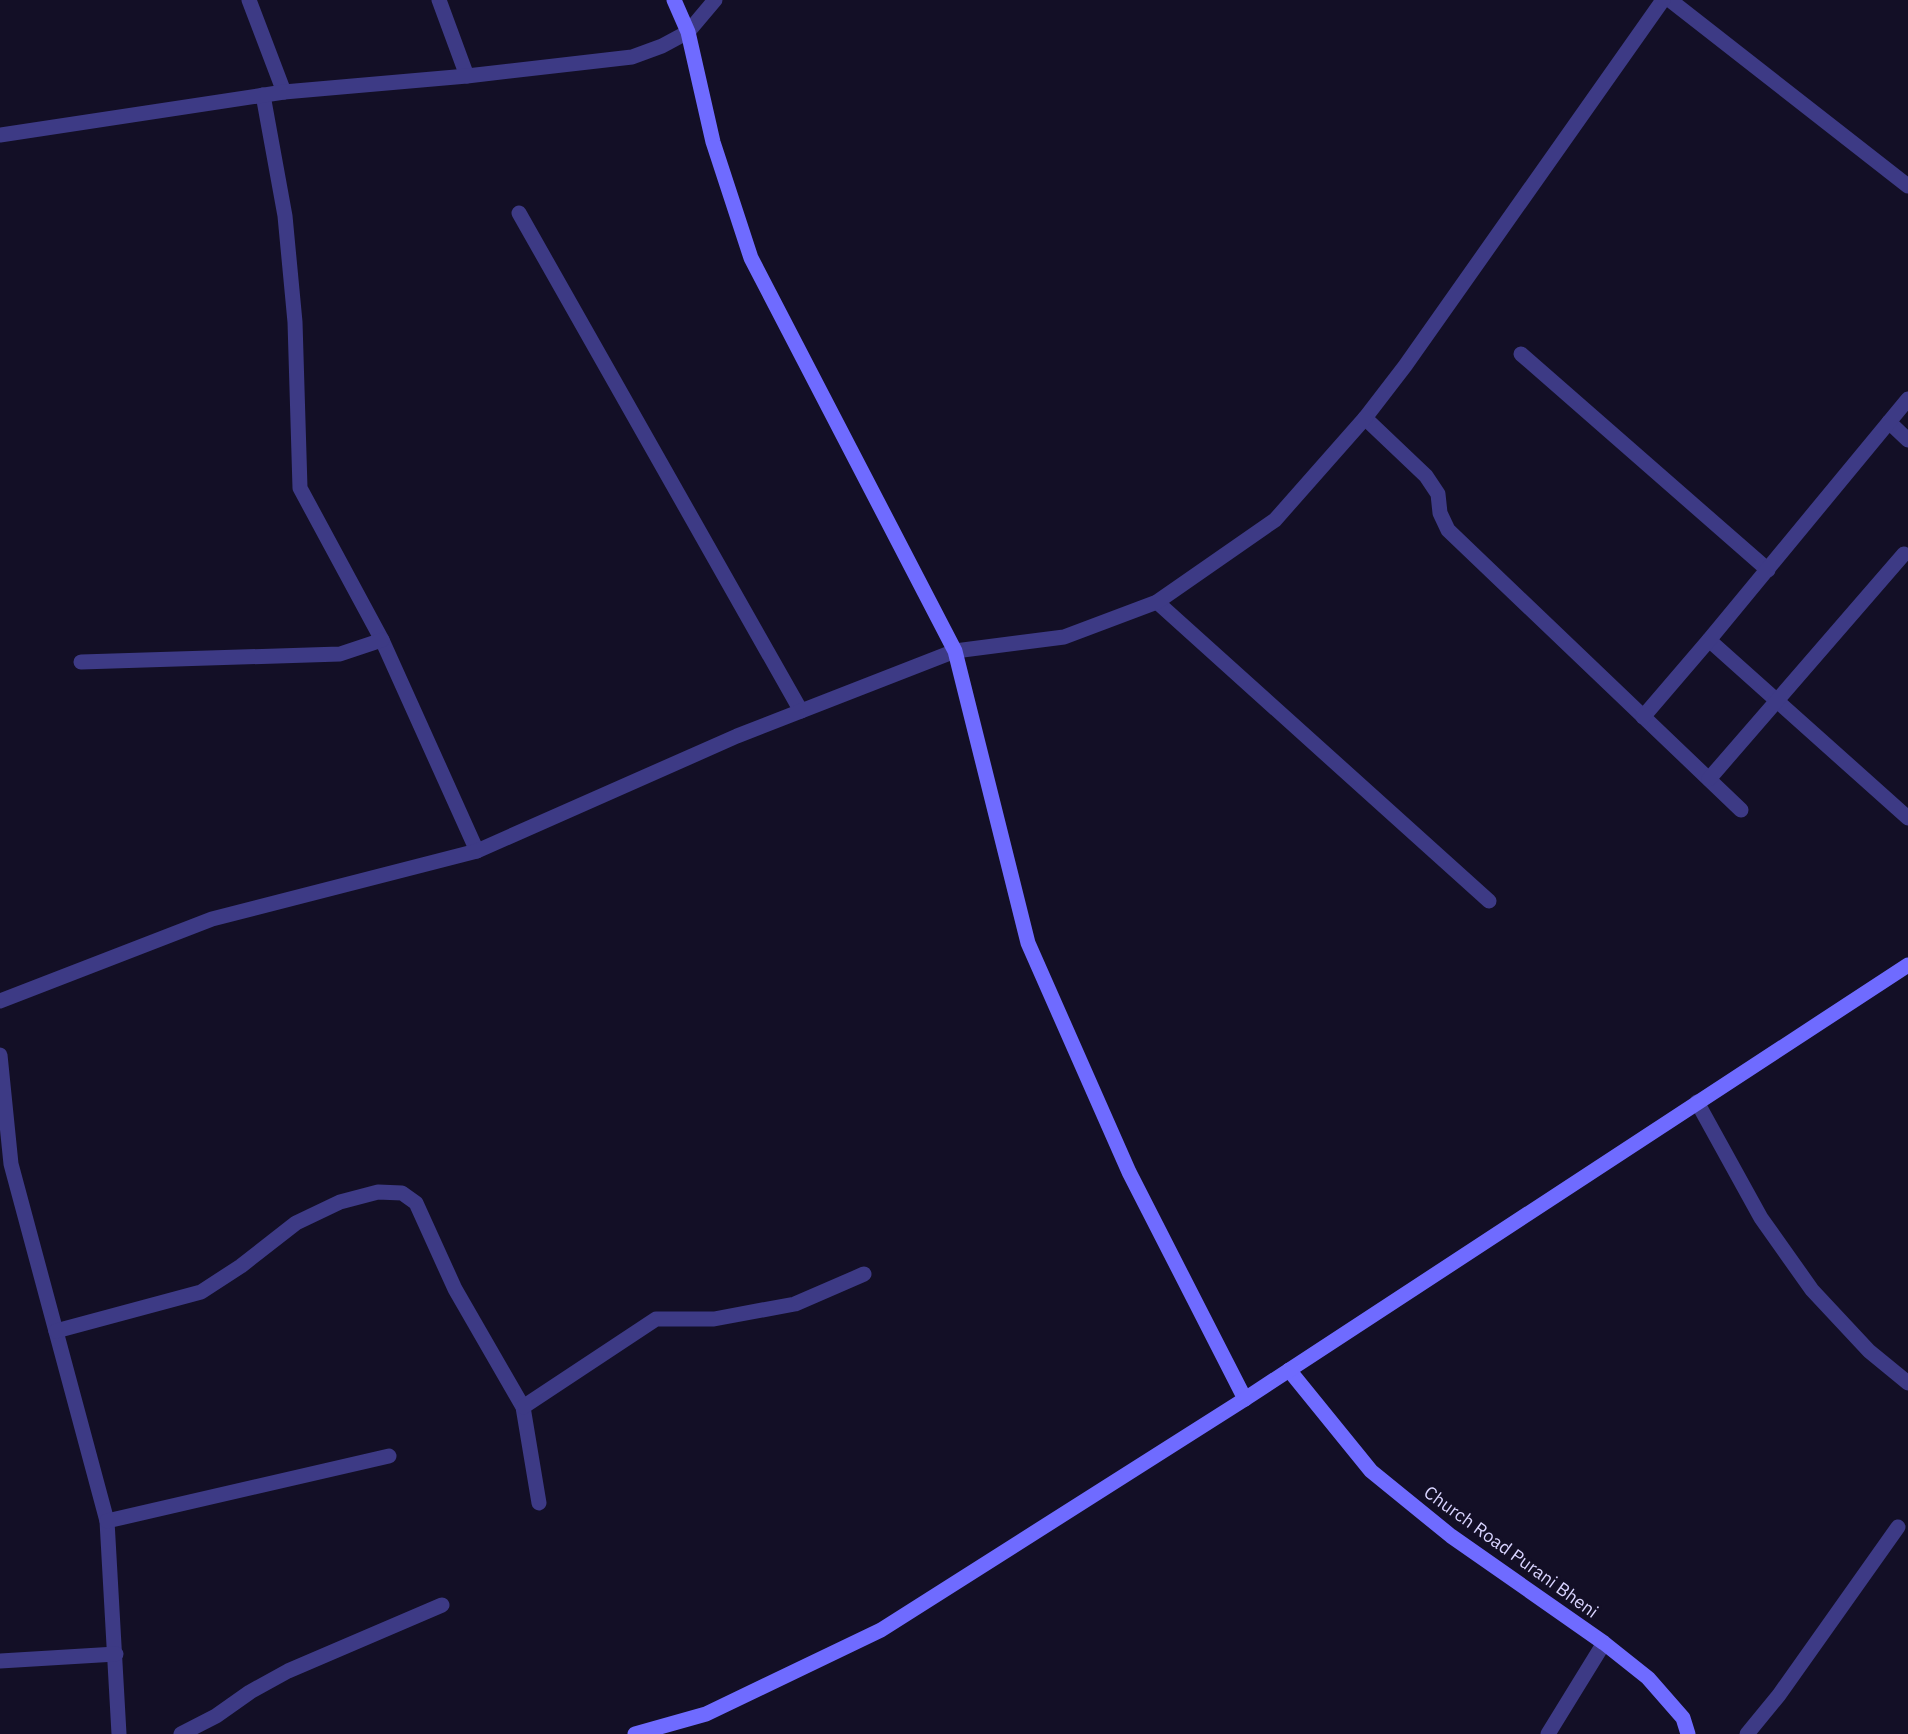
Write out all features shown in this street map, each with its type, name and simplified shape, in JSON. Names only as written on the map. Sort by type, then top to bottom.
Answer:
[{"type":"street","points":[[249,0],[285,92]]},
{"type":"street","points":[[439,0],[467,76]]},
{"type":"street","points":[[674,0],[688,32],[713,142],[751,258],[955,651],[1028,943],[1129,1172],[1245,1399]]},
{"type":"street","points":[[0,135],[285,92],[467,76],[632,57],[662,46],[688,32],[715,0]]},
{"type":"street","points":[[0,1001],[212,919],[477,851],[737,736],[955,651],[1064,637],[1157,603],[1275,520],[1365,418],[1405,366],[1663,0]]},
{"type":"street","points":[[1670,0],[1908,186]]},
{"type":"street","points":[[263,95],[285,216],[295,322],[300,488],[382,640],[477,851]]},
{"type":"street","points":[[519,213],[801,711]]},
{"type":"street","points":[[1521,354],[1768,570]]},
{"type":"street","points":[[1644,717],[1908,399]]},
{"type":"street","points":[[1365,418],[1426,476],[1438,494],[1440,513],[1448,530],[1741,810]]},
{"type":"street","points":[[1889,422],[1908,440]]},
{"type":"street","points":[[1709,779],[1904,555]]},
{"type":"street","points":[[1157,603],[1489,901]]},
{"type":"street","points":[[81,662],[340,654],[382,640]]},
{"type":"street","points":[[1709,640],[1908,818]]},
{"type":"street","points":[[635,1734],[706,1714],[881,1630],[1245,1399],[1908,965]]},
{"type":"street","points":[[0,1055],[11,1164],[107,1521],[119,1734]]},
{"type":"street","points":[[1697,1102],[1761,1218],[1812,1290],[1869,1351],[1908,1383]]},
{"type":"street","points":[[57,1330],[201,1292],[241,1266],[296,1223],[340,1202],[378,1192],[402,1193],[416,1203],[454,1289],[523,1407],[539,1503]]},
{"type":"street","points":[[523,1407],[656,1319],[714,1319],[795,1304],[864,1275]]},
{"type":"street","name":"Church Road Purani Bheni","points":[[1289,1370],[1371,1471],[1451,1536],[1604,1643],[1648,1678],[1683,1718],[1688,1734]]},
{"type":"street","points":[[107,1521],[389,1456]]},
{"type":"street","points":[[1747,1734],[1779,1695],[1898,1527]]},
{"type":"street","points":[[181,1734],[216,1716],[250,1692],[288,1671],[442,1605]]},
{"type":"street","points":[[1548,1734],[1604,1643]]},
{"type":"street","points":[[0,1661],[116,1654]]}]
